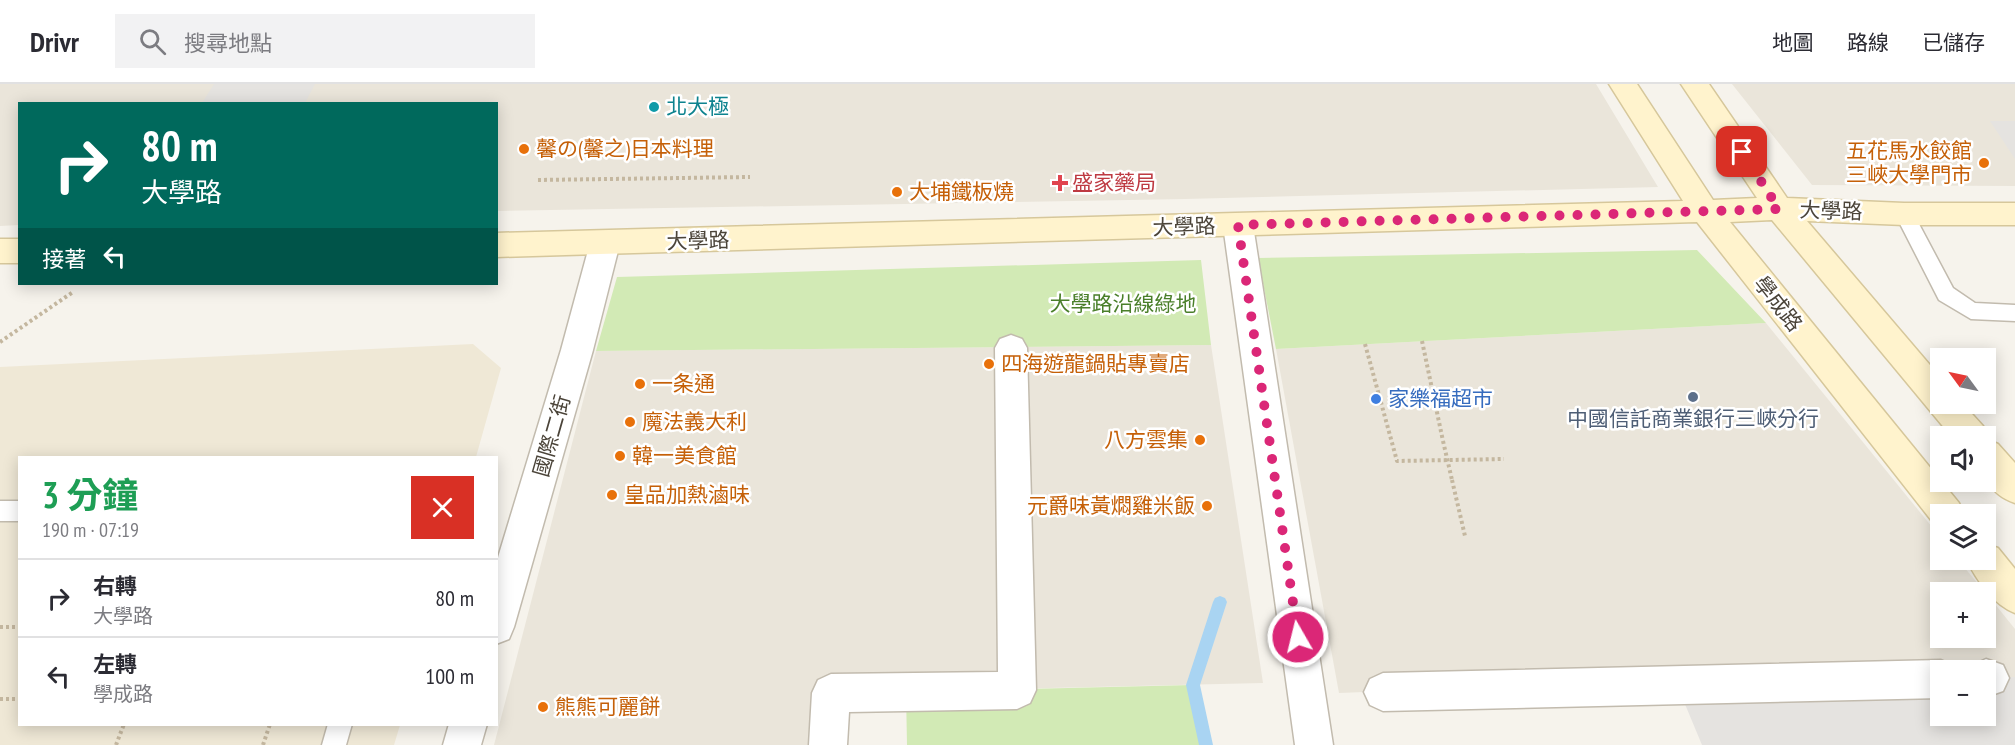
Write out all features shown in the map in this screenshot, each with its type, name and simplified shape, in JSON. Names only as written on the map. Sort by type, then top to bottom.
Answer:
[{"type":"street","name":"學成路","points":[[1623,84],[1705,211],[1939,504]]},
{"type":"street","points":[[1695,84],[1779,209],[1930,388]]},
{"type":"street","name":"大學路","points":[[498,245],[1779,209],[1904,214],[2015,214]]},
{"type":"street","points":[[1238,225],[1314,745]]},
{"type":"street","name":"國際二街","points":[[498,620],[577,350],[605,243]]},
{"type":"street","points":[[0,251],[18,251]]},
{"type":"street","points":[[828,745],[831,693],[1017,690],[1011,348]]},
{"type":"street","points":[[1952,414],[1962,426]]},
{"type":"street","points":[[1996,466],[2015,488]]},
{"type":"street","points":[[1993,570],[2015,596]]},
{"type":"street","points":[[1383,692],[1930,679]]},
{"type":"street","points":[[462,745],[467,726]]},
{"type":"lane","points":[[1904,214],[1946,294],[1971,311],[2015,313]]},
{"type":"lane","points":[[0,511],[18,511]]},
{"type":"lane","points":[[334,745],[339,726]]},
{"type":"path","points":[[538,180],[750,177]]},
{"type":"path","points":[[0,342],[74,292]]},
{"type":"path","points":[[1422,341],[1465,536]]},
{"type":"path","points":[[1365,345],[1397,461],[1504,459]]},
{"type":"path","points":[[0,627],[18,627]]},
{"type":"path","points":[[0,699],[18,699]]},
{"type":"path","points":[[116,745],[123,726]]},
{"type":"path","points":[[263,745],[269,726]]},
{"type":"shaded area","points":[[0,84],[1596,84],[1658,187],[1185,199],[498,211],[498,102],[18,102],[18,225],[0,226]]},
{"type":"shaded area","points":[[214,84],[315,84],[306,102],[203,102]]},
{"type":"shaded area","points":[[1732,84],[2015,84],[2015,186],[1812,185]]},
{"type":"shaded area","points":[[1990,121],[2015,121],[2015,159]]},
{"type":"shaded area","points":[[1766,323],[1930,524],[1930,570],[1966,570],[1977,582],[1930,582],[1930,648],[1996,648],[1996,605],[2015,629],[2015,677],[1996,678],[1996,660],[1930,660],[1930,670],[1339,693],[1276,349]]},
{"type":"shaded area","points":[[473,344],[501,368],[476,456],[18,456],[18,726],[400,726],[394,745],[0,745],[0,367]]},
{"type":"shaded area","points":[[1211,345],[1263,683],[832,693],[828,745],[494,745],[596,351]]},
{"type":"shaded area","points":[[2015,677],[2015,745],[1702,745],[1677,685],[1930,679],[1930,726],[1996,726],[1996,678]]},
{"type":"green space","points":[[1697,250],[1766,323],[1276,349],[1258,258]]},
{"type":"green space","name":"大學路沿線綠地","points":[[1201,260],[1211,345],[596,351],[617,277]]},
{"type":"green space","points":[[1193,685],[1206,745],[907,745],[906,692]]},
{"type":"waterway","points":[[1206,745],[1193,685],[1220,602]]},
{"type":"place","name":"北大極","points":[[654,107]]},
{"type":"place","name":"馨の(馨之)日本料理","points":[[524,149]]},
{"type":"place","name":"五花馬水餃館 三峽大學門市","points":[[1984,163]]},
{"type":"place","name":"盛家藥局","points":[[1060,183]]},
{"type":"place","name":"大埔鐵板燒","points":[[897,192]]},
{"type":"place","name":"四海遊龍鍋貼專賣店","points":[[989,364]]},
{"type":"place","name":"一条通","points":[[640,384]]},
{"type":"place","name":"中國信託商業銀行三峽分行","points":[[1693,397]]},
{"type":"place","name":"家樂福超市","points":[[1376,399]]},
{"type":"place","name":"魔法義大利","points":[[630,422]]},
{"type":"place","name":"八方雲集","points":[[1200,440]]},
{"type":"place","name":"韓一美食館","points":[[620,456]]},
{"type":"place","name":"皇品加熱滷味","points":[[612,495]]},
{"type":"place","name":"元爵味黃燜雞米飯","points":[[1207,506]]},
{"type":"place","name":"熊熊可麗餅","points":[[543,707]]},
{"type":"route","points":[[1298,637],[1238,225],[1779,209],[1742,152]]}]
